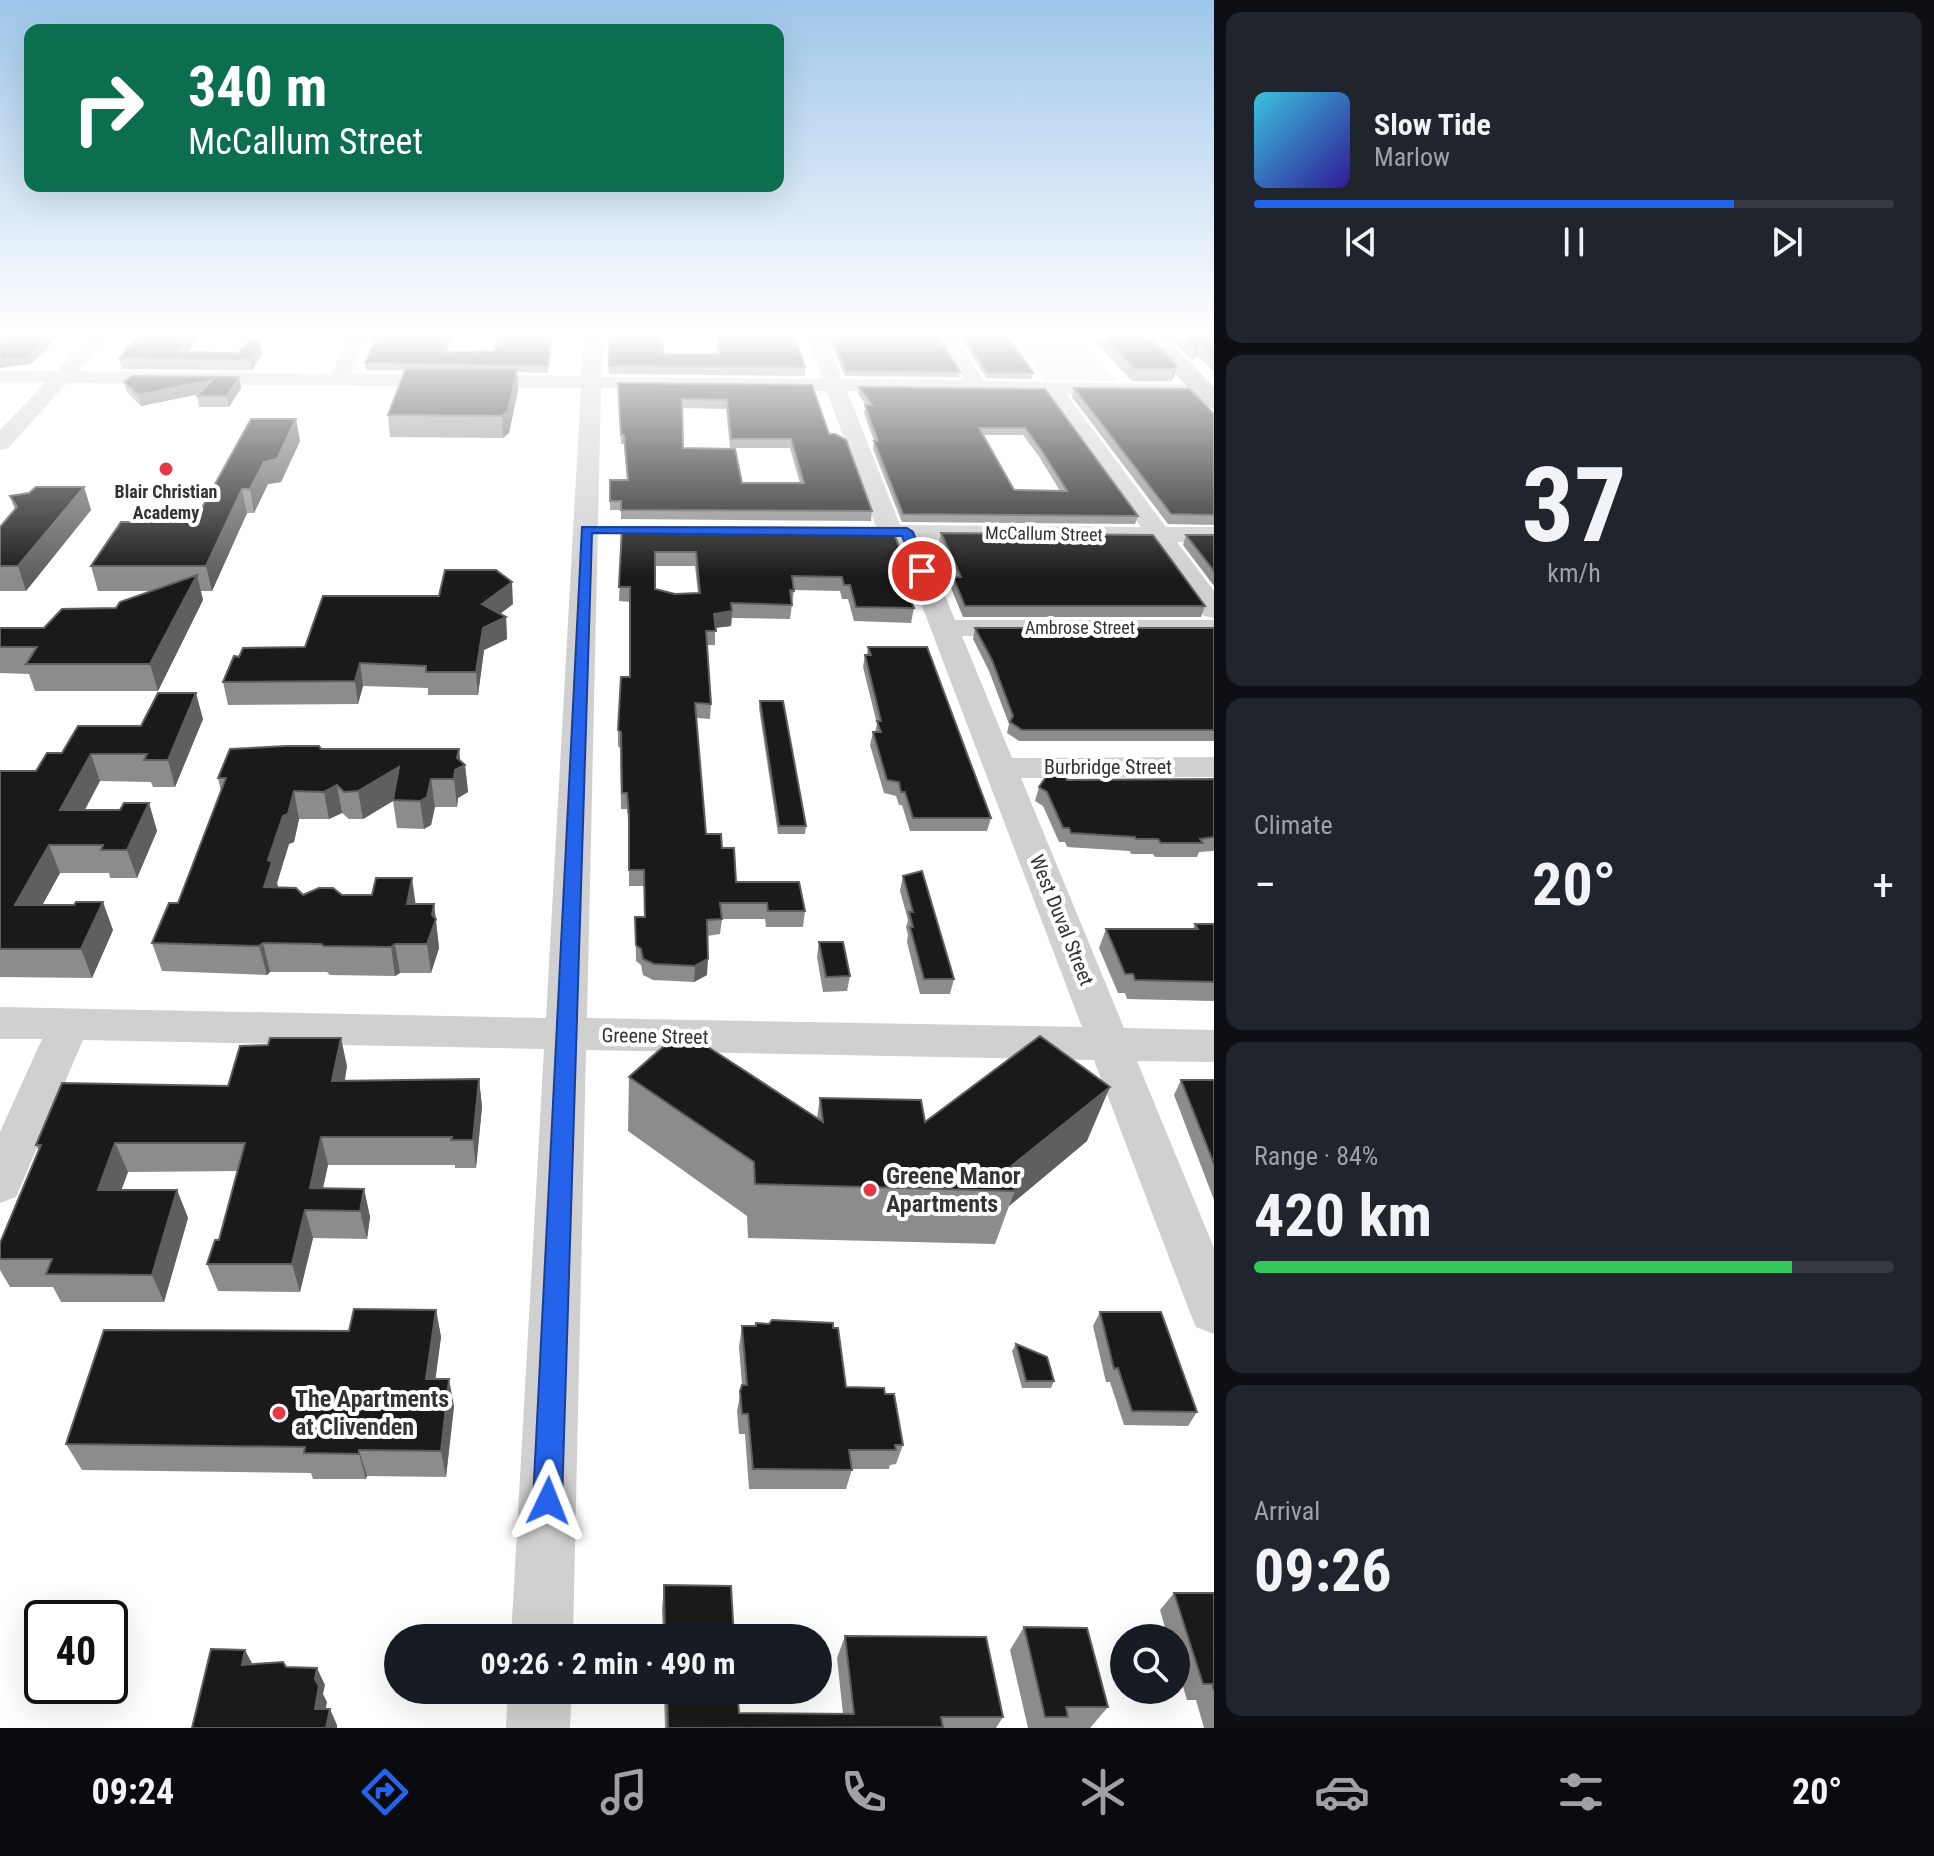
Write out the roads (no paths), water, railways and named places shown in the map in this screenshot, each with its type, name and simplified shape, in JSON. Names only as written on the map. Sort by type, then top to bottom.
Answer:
[{"type":"street","points":[[0,443],[26,416]]},
{"type":"street","points":[[543,1624],[566,1034],[598,529],[593,416]]},
{"type":"street","name":"West Duval Street","points":[[848,416],[898,532],[945,628],[1214,1310]]},
{"type":"street","points":[[1072,416],[1214,610]]},
{"type":"street","name":"McCallum Street","points":[[859,532],[1214,535]]},
{"type":"street","name":"Ambrose Street","points":[[945,628],[1214,628]]},
{"type":"street","name":"Burbridge Street","points":[[1001,768],[1214,767]]},
{"type":"street","name":"Greene Street","points":[[0,1023],[1214,1046]]},
{"type":"street","points":[[0,1183],[69,1025]]},
{"type":"street","points":[[538,1728],[539,1704]]},
{"type":"place","name":"Blair Christian Academy","points":[[166,469]]},
{"type":"place","name":"Greene Manor Apartments","points":[[870,1190]]},
{"type":"place","name":"The Apartments at Clivenden","points":[[279,1413]]}]
